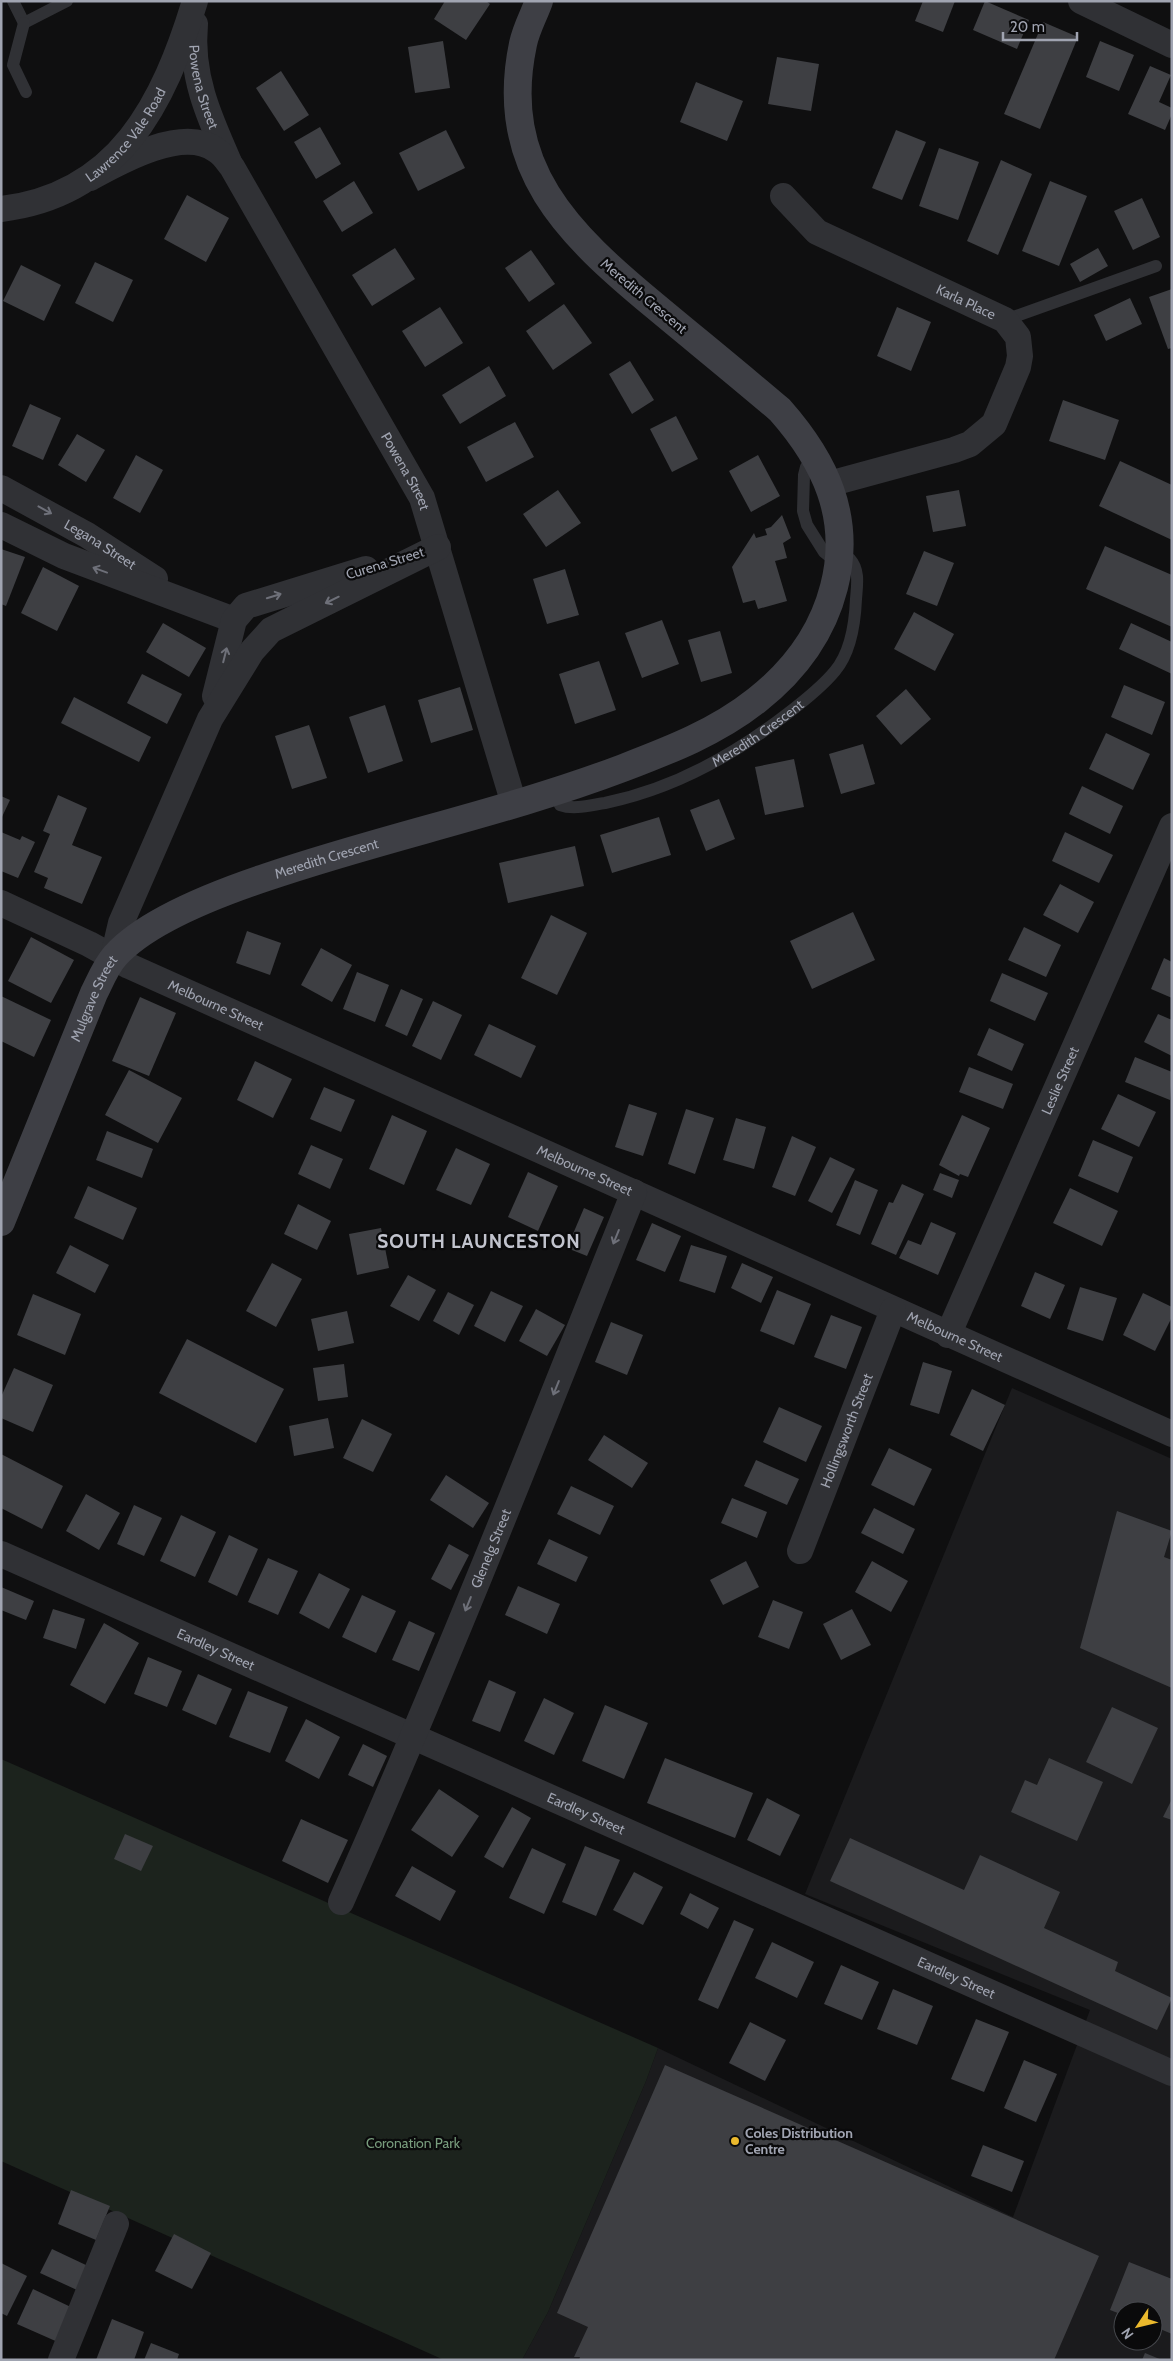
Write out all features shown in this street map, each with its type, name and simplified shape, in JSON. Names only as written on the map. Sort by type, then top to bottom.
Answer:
[{"type":"street","name":"Powena Street","points":[[196,1],[194,49],[197,74],[207,113],[232,167],[422,498],[514,804]]},
{"type":"street","name":"Lawrence Vale Road","points":[[1,209],[29,204],[52,197],[90,178],[119,152],[147,116],[173,66],[196,1]]},
{"type":"street","name":"Meredith Crescent","points":[[114,957],[133,939],[162,922],[206,900],[244,885],[299,866],[554,792],[680,746],[732,717],[756,701],[782,677],[809,646],[821,625],[830,603],[839,558],[839,529],[829,484],[817,458],[803,436],[780,410],[618,276],[593,252],[552,205],[535,174],[523,143],[518,112],[517,80],[523,42],[539,1]]},
{"type":"street","points":[[1081,1],[1172,45]]},
{"type":"street","name":"Powena Street","points":[[90,178],[144,152],[189,142],[203,144],[215,149],[232,167]]},
{"type":"street","name":"Karla Place","points":[[783,196],[817,232],[1004,320],[1018,337],[1020,356],[994,424],[982,436],[970,444],[954,450],[829,484]]},
{"type":"street","name":"Legana Street","points":[[1,488],[87,535],[195,606]]},
{"type":"street","name":"Legana Street","points":[[1,525],[64,556],[234,620]]},
{"type":"street","name":"Curena Street","points":[[234,620],[241,610],[252,603],[438,547]]},
{"type":"street","name":"Curena Street","points":[[261,640],[283,624],[438,547]]},
{"type":"street","name":"Mulgrave Street","points":[[210,719],[234,620]]},
{"type":"street","name":"Mulgrave Street","points":[[1,1222],[92,999],[114,957],[121,923],[210,719],[261,640]]},
{"type":"street","name":"Leslie Street","points":[[948,1335],[1172,826]]},
{"type":"street","name":"Melbourne Street","points":[[1,903],[138,970],[1172,1434]]},
{"type":"street","name":"Glenelg Street","points":[[341,1902],[413,1738],[549,1407],[634,1192]]},
{"type":"street","name":"Hollingsworth Street","points":[[800,1551],[893,1310]]},
{"type":"street","name":"Eardley Street","points":[[1,1554],[1172,2073]]},
{"type":"street","points":[[61,2360],[116,2224]]},
{"type":"lane","points":[[13,1],[24,22],[13,65],[26,92]]},
{"type":"lane","points":[[24,22],[68,1]]},
{"type":"lane","points":[[1004,320],[1156,266]]},
{"type":"lane","points":[[817,458],[806,467],[804,475],[804,519],[824,552],[829,556],[839,558]]},
{"type":"lane","name":"Meredith Crescent","points":[[554,792],[560,805],[566,807],[590,806],[620,800],[671,782],[711,765],[736,750],[811,695],[836,670],[845,655],[856,613],[857,576],[850,559],[839,558]]},
{"type":"shaded area","points":[[1012,1388],[1172,1459],[1172,2360],[522,2360],[548,2312],[646,2081],[658,2048],[1013,2217],[1090,2010],[805,1894]]},
{"type":"green space","name":"Coronation Park","points":[[1,1759],[658,2048],[646,2081],[548,2312],[522,2360],[444,2360],[1,2161]]},
{"type":"building","points":[[445,1],[486,1],[490,4],[466,40],[434,19]]},
{"type":"building","points":[[923,1],[955,1],[943,32],[915,21]]},
{"type":"building","points":[[985,1],[1029,20],[1017,49],[973,30]]},
{"type":"building","points":[[1043,22],[1078,37],[1040,129],[1004,114]]},
{"type":"building","points":[[443,41],[450,88],[415,93],[408,47]]},
{"type":"building","points":[[1100,41],[1134,55],[1119,91],[1086,77]]},
{"type":"building","points":[[777,57],[819,64],[811,111],[768,104]]},
{"type":"building","points":[[1150,66],[1171,75],[1159,102],[1172,108],[1172,114],[1165,130],[1128,114]]},
{"type":"building","points":[[281,71],[309,115],[284,131],[256,88]]},
{"type":"building","points":[[696,82],[743,101],[727,141],[680,122]]},
{"type":"building","points":[[320,127],[341,164],[316,179],[294,142]]},
{"type":"building","points":[[446,130],[465,168],[418,191],[399,153]]},
{"type":"building","points":[[896,130],[926,142],[902,200],[872,188]]},
{"type":"building","points":[[939,148],[979,162],[958,220],[919,206]]},
{"type":"building","points":[[1001,160],[1032,174],[998,255],[967,241]]},
{"type":"building","points":[[354,181],[373,213],[342,232],[323,201]]},
{"type":"building","points":[[1050,181],[1087,196],[1059,266],[1022,251]]},
{"type":"building","points":[[187,195],[229,218],[206,262],[164,239]]},
{"type":"building","points":[[1142,198],[1160,237],[1133,250],[1114,211]]},
{"type":"building","points":[[395,248],[415,279],[372,306],[352,275]]},
{"type":"building","points":[[1098,248],[1108,266],[1080,282],[1070,264]]},
{"type":"building","points":[[531,250],[555,284],[529,302],[505,268]]},
{"type":"building","points":[[95,262],[133,280],[113,322],[75,303]]},
{"type":"building","points":[[21,265],[61,285],[44,321],[3,301]]},
{"type":"building","points":[[1172,289],[1172,348],[1168,349],[1149,297]]},
{"type":"building","points":[[1130,298],[1142,324],[1106,341],[1094,315]]},
{"type":"building","points":[[564,304],[592,343],[553,370],[526,331]]},
{"type":"building","points":[[440,307],[463,343],[425,367],[402,331]]},
{"type":"building","points":[[897,307],[931,322],[911,371],[877,356]]},
{"type":"building","points":[[630,361],[654,400],[632,414],[609,374]]},
{"type":"building","points":[[489,366],[506,396],[460,424],[442,395]]},
{"type":"building","points":[[1063,400],[1119,420],[1105,460],[1049,441]]},
{"type":"building","points":[[30,404],[61,418],[43,460],[12,446]]},
{"type":"building","points":[[676,416],[698,459],[672,472],[650,429]]},
{"type":"building","points":[[515,422],[534,457],[486,482],[467,447]]},
{"type":"building","points":[[77,434],[105,450],[86,482],[58,465]]},
{"type":"building","points":[[136,455],[163,470],[140,513],[113,498]]},
{"type":"building","points":[[758,455],[780,496],[751,512],[729,471]]},
{"type":"building","points":[[1120,461],[1172,485],[1172,540],[1099,506]]},
{"type":"building","points":[[558,490],[581,523],[546,547],[523,514]]},
{"type":"building","points":[[959,490],[966,526],[933,532],[926,496]]},
{"type":"building","points":[[782,515],[791,538],[783,543],[787,558],[775,561],[787,601],[758,609],[755,600],[743,603],[732,567],[754,533],[756,538],[767,535],[765,529],[771,527]]},
{"type":"building","points":[[1105,546],[1172,575],[1172,627],[1086,589]]},
{"type":"building","points":[[1,549],[25,557],[6,606],[1,604]]},
{"type":"building","points":[[924,551],[954,563],[937,606],[906,594]]},
{"type":"building","points":[[43,567],[79,586],[57,631],[21,613]]},
{"type":"building","points":[[565,569],[579,615],[547,624],[533,579]]},
{"type":"building","points":[[914,612],[954,634],[935,671],[894,649]]},
{"type":"building","points":[[662,620],[679,664],[642,678],[625,633]]},
{"type":"building","points":[[163,623],[206,648],[189,677],[146,652]]},
{"type":"building","points":[[1131,623],[1172,642],[1172,674],[1119,649]]},
{"type":"building","points":[[720,631],[732,673],[701,682],[688,640]]},
{"type":"building","points":[[599,661],[616,710],[575,724],[559,674]]},
{"type":"building","points":[[142,674],[182,694],[167,724],[127,703]]},
{"type":"building","points":[[1124,685],[1165,702],[1152,735],[1111,717]]},
{"type":"building","points":[[460,687],[473,730],[431,743],[418,700]]},
{"type":"building","points":[[906,689],[931,719],[901,745],[876,716]]},
{"type":"building","points":[[74,697],[151,737],[139,762],[61,723]]},
{"type":"building","points":[[385,705],[403,761],[368,773],[349,717]]},
{"type":"building","points":[[309,725],[327,778],[292,789],[275,736]]},
{"type":"building","points":[[1106,733],[1150,754],[1133,790],[1089,769]]},
{"type":"building","points":[[863,744],[875,784],[841,794],[829,754]]},
{"type":"building","points":[[794,759],[804,807],[765,815],[755,767]]},
{"type":"building","points":[[1082,786],[1123,806],[1110,834],[1069,814]]},
{"type":"building","points":[[58,795],[87,808],[72,845],[102,857],[82,904],[44,888],[48,878],[34,872],[50,834],[43,831]]},
{"type":"building","points":[[1,796],[10,800],[1,819]]},
{"type":"building","points":[[719,799],[735,839],[706,851],[690,810]]},
{"type":"building","points":[[659,817],[671,855],[612,873],[600,835]]},
{"type":"building","points":[[1,832],[20,840],[22,836],[35,842],[18,878],[1,871]]},
{"type":"building","points":[[1065,832],[1113,855],[1099,883],[1052,861]]},
{"type":"building","points":[[575,846],[584,886],[508,903],[499,863]]},
{"type":"building","points":[[1060,884],[1094,902],[1078,933],[1043,915]]},
{"type":"building","points":[[853,912],[875,960],[812,989],[790,941]]},
{"type":"building","points":[[551,915],[587,933],[557,995],[521,978]]},
{"type":"building","points":[[1024,927],[1061,945],[1046,977],[1008,960]]},
{"type":"building","points":[[247,931],[281,943],[270,975],[236,963]]},
{"type":"building","points":[[31,937],[74,960],[51,1003],[8,981]]},
{"type":"building","points":[[321,948],[352,965],[332,1002],[301,985]]},
{"type":"building","points":[[1164,958],[1172,962],[1172,998],[1151,989]]},
{"type":"building","points":[[357,972],[389,985],[375,1022],[343,1009]]},
{"type":"building","points":[[1002,973],[1048,993],[1035,1021],[990,1001]]},
{"type":"building","points":[[401,989],[423,999],[407,1036],[385,1026]]},
{"type":"building","points":[[1,996],[51,1020],[34,1057],[1,1041]]},
{"type":"building","points":[[140,997],[176,1013],[149,1076],[112,1061]]},
{"type":"building","points":[[433,1001],[462,1015],[441,1060],[412,1046]]},
{"type":"building","points":[[1158,1014],[1172,1020],[1172,1056],[1144,1042]]},
{"type":"building","points":[[489,1024],[536,1046],[521,1078],[474,1055]]},
{"type":"building","points":[[989,1028],[1024,1044],[1012,1071],[977,1055]]},
{"type":"building","points":[[1135,1057],[1172,1072],[1170,1100],[1125,1082]]},
{"type":"building","points":[[255,1061],[292,1079],[273,1118],[237,1100]]},
{"type":"building","points":[[969,1067],[1013,1084],[1003,1109],[959,1092]]},
{"type":"building","points":[[129,1070],[182,1098],[158,1143],[105,1115]]},
{"type":"building","points":[[324,1087],[355,1100],[341,1132],[310,1119]]},
{"type":"building","points":[[1118,1094],[1156,1112],[1139,1147],[1101,1129]]},
{"type":"building","points":[[629,1104],[657,1113],[643,1156],[615,1147]]},
{"type":"building","points":[[686,1109],[714,1118],[695,1174],[668,1164]]},
{"type":"building","points":[[392,1115],[427,1131],[404,1185],[369,1169]]},
{"type":"building","points":[[962,1115],[990,1128],[968,1177],[960,1174],[959,1176],[939,1165]]},
{"type":"building","points":[[736,1118],[766,1127],[754,1169],[723,1160]]},
{"type":"building","points":[[107,1131],[153,1149],[142,1178],[96,1160]]},
{"type":"building","points":[[792,1136],[816,1147],[795,1196],[772,1187]]},
{"type":"building","points":[[1093,1140],[1133,1157],[1118,1193],[1078,1176]]},
{"type":"building","points":[[311,1145],[343,1159],[330,1189],[298,1174]]},
{"type":"building","points":[[456,1148],[490,1164],[471,1205],[436,1190]]},
{"type":"building","points":[[830,1157],[855,1169],[832,1213],[808,1201]]},
{"type":"building","points":[[528,1172],[558,1186],[538,1231],[508,1217]]},
{"type":"building","points":[[940,1173],[959,1180],[952,1198],[933,1190]]},
{"type":"building","points":[[855,1180],[878,1190],[860,1235],[836,1225]]},
{"type":"building","points":[[902,1184],[924,1194],[896,1255],[871,1244],[889,1202],[893,1203]]},
{"type":"building","points":[[88,1186],[137,1208],[123,1240],[74,1218]]},
{"type":"building","points":[[1070,1188],[1118,1211],[1102,1246],[1053,1223]]},
{"type":"building","points":[[298,1204],[331,1221],[317,1250],[284,1234]]},
{"type":"building","points":[[584,1208],[604,1217],[587,1256],[567,1248]]},
{"type":"building","points":[[931,1222],[956,1233],[938,1275],[899,1258],[908,1240],[921,1245]]},
{"type":"building","points":[[652,1223],[681,1236],[665,1272],[636,1260]]},
{"type":"building","points":[[381,1228],[389,1268],[357,1275],[349,1234]]},
{"type":"building","points":[[70,1245],[109,1265],[95,1293],[56,1273]]},
{"type":"building","points":[[691,1245],[727,1256],[715,1293],[679,1281]]},
{"type":"building","points":[[272,1263],[302,1279],[276,1327],[246,1311]]},
{"type":"building","points":[[742,1263],[773,1277],[761,1303],[731,1288]]},
{"type":"building","points":[[1035,1272],[1065,1285],[1050,1319],[1021,1306]]},
{"type":"building","points":[[408,1275],[436,1290],[419,1321],[390,1306]]},
{"type":"building","points":[[1080,1287],[1117,1298],[1103,1341],[1067,1329]]},
{"type":"building","points":[[777,1290],[811,1304],[794,1345],[760,1331]]},
{"type":"building","points":[[491,1291],[523,1306],[505,1342],[474,1326]]},
{"type":"building","points":[[448,1292],[474,1305],[459,1335],[433,1321]]},
{"type":"building","points":[[1143,1293],[1172,1307],[1172,1317],[1155,1351],[1123,1335]]},
{"type":"building","points":[[33,1294],[81,1314],[65,1355],[17,1335]]},
{"type":"building","points":[[536,1309],[565,1325],[547,1356],[519,1341]]},
{"type":"building","points":[[347,1311],[354,1343],[318,1351],[311,1319]]},
{"type":"building","points":[[831,1315],[862,1327],[846,1369],[814,1357]]},
{"type":"building","points":[[611,1322],[643,1335],[627,1375],[595,1362]]},
{"type":"building","points":[[187,1339],[284,1389],[256,1443],[159,1393]]},
{"type":"building","points":[[923,1362],[952,1371],[939,1414],[910,1405]]},
{"type":"building","points":[[344,1364],[348,1397],[318,1401],[313,1368]]},
{"type":"building","points":[[14,1368],[53,1385],[33,1432],[1,1418],[1,1397]]},
{"type":"building","points":[[972,1389],[1005,1405],[983,1451],[950,1435]]},
{"type":"building","points":[[779,1407],[822,1426],[806,1462],[763,1442]]},
{"type":"building","points":[[328,1418],[334,1448],[294,1456],[289,1426]]},
{"type":"building","points":[[362,1419],[392,1434],[373,1472],[343,1458]]},
{"type":"building","points":[[604,1435],[648,1463],[632,1488],[588,1460]]},
{"type":"building","points":[[889,1448],[932,1469],[914,1506],[871,1485]]},
{"type":"building","points":[[1,1454],[63,1486],[42,1529],[1,1508]]},
{"type":"building","points":[[756,1460],[799,1479],[787,1505],[744,1486]]},
{"type":"building","points":[[446,1475],[489,1503],[473,1528],[430,1500]]},
{"type":"building","points":[[571,1486],[614,1506],[600,1535],[557,1514]]},
{"type":"building","points":[[86,1494],[120,1513],[99,1550],[66,1531]]},
{"type":"building","points":[[732,1498],[767,1512],[757,1538],[721,1523]]},
{"type":"building","points":[[134,1505],[162,1518],[144,1556],[117,1544]]},
{"type":"building","points":[[874,1508],[915,1529],[903,1554],[861,1533]]},
{"type":"building","points":[[1117,1511],[1172,1531],[1164,1557],[1172,1560],[1172,1688],[1080,1648]]},
{"type":"building","points":[[181,1515],[216,1532],[195,1577],[160,1561]]},
{"type":"building","points":[[229,1535],[258,1549],[237,1596],[208,1582]]},
{"type":"building","points":[[549,1539],[588,1557],[576,1582],[537,1564]]},
{"type":"building","points":[[449,1544],[469,1555],[451,1590],[431,1579]]},
{"type":"building","points":[[268,1558],[298,1571],[278,1615],[248,1602]]},
{"type":"building","points":[[746,1561],[759,1587],[723,1605],[710,1580]]},
{"type":"building","points":[[872,1561],[908,1581],[891,1612],[855,1592]]},
{"type":"building","points":[[319,1573],[350,1589],[329,1629],[299,1613]]},
{"type":"building","points":[[518,1586],[560,1604],[547,1634],[505,1615]]},
{"type":"building","points":[[1,1587],[34,1601],[26,1620],[1,1610]]},
{"type":"building","points":[[362,1595],[396,1611],[376,1653],[342,1637]]},
{"type":"building","points":[[773,1600],[803,1612],[789,1649],[758,1637]]},
{"type":"building","points":[[53,1609],[85,1619],[76,1649],[43,1638]]},
{"type":"building","points":[[852,1609],[871,1645],[841,1660],[823,1624]]},
{"type":"building","points":[[409,1621],[435,1633],[419,1671],[392,1660]]},
{"type":"building","points":[[104,1623],[139,1643],[105,1704],[70,1685]]},
{"type":"building","points":[[148,1657],[182,1671],[167,1707],[134,1694]]},
{"type":"building","points":[[198,1674],[232,1689],[216,1725],[182,1710]]},
{"type":"building","points":[[489,1680],[516,1692],[500,1732],[472,1721]]},
{"type":"building","points":[[248,1691],[288,1707],[270,1753],[229,1737]]},
{"type":"building","points":[[544,1698],[574,1713],[554,1755],[524,1741]]},
{"type":"building","points":[[605,1705],[648,1723],[624,1779],[582,1761]]},
{"type":"building","points":[[1112,1707],[1158,1728],[1132,1784],[1086,1762]]},
{"type":"building","points":[[306,1719],[340,1737],[319,1779],[285,1761]]},
{"type":"building","points":[[363,1744],[387,1756],[373,1787],[348,1775]]},
{"type":"building","points":[[665,1758],[753,1793],[735,1838],[647,1803]]},
{"type":"building","points":[[1049,1758],[1103,1782],[1077,1841],[1011,1812],[1025,1780],[1037,1785]]},
{"type":"building","points":[[439,1789],[479,1816],[452,1857],[411,1830]]},
{"type":"building","points":[[767,1798],[800,1815],[780,1856],[747,1840]]},
{"type":"building","points":[[1172,1799],[1172,1820],[1163,1817]]},
{"type":"building","points":[[512,1807],[531,1818],[503,1868],[484,1857]]},
{"type":"building","points":[[301,1819],[348,1840],[328,1883],[282,1861]]},
{"type":"building","points":[[125,1834],[153,1846],[141,1871],[114,1859]]},
{"type":"building","points":[[850,1838],[964,1890],[980,1855],[1060,1892],[1044,1928],[1118,1962],[1115,1971],[1172,1998],[1157,2030],[830,1881]]},
{"type":"building","points":[[585,1846],[620,1860],[596,1916],[562,1902]]},
{"type":"building","points":[[532,1848],[566,1864],[544,1914],[509,1898]]},
{"type":"building","points":[[412,1866],[456,1891],[440,1921],[395,1896]]},
{"type":"building","points":[[634,1872],[663,1887],[643,1925],[613,1910]]},
{"type":"building","points":[[690,1893],[719,1908],[708,1929],[680,1914]]},
{"type":"building","points":[[734,1920],[754,1929],[718,2009],[698,2000]]},
{"type":"building","points":[[772,1942],[814,1962],[797,1998],[755,1978]]},
{"type":"building","points":[[841,1965],[879,1982],[862,2020],[824,2004]]},
{"type":"building","points":[[893,1989],[933,2006],[917,2045],[877,2029]]},
{"type":"building","points":[[976,2019],[1009,2032],[984,2092],[951,2079]]},
{"type":"building","points":[[750,2022],[786,2040],[765,2081],[729,2063]]},
{"type":"building","points":[[1024,2060],[1057,2074],[1036,2122],[1004,2108]]},
{"type":"building","name":"Coles Distribution Centre","points":[[665,2065],[1099,2256],[1054,2360],[579,2360],[580,2357],[574,2357],[588,2327],[557,2313]]},
{"type":"building","points":[[983,2145],[1024,2161],[1012,2192],[971,2176]]},
{"type":"building","points":[[71,2190],[110,2206],[96,2240],[58,2224]]},
{"type":"building","points":[[174,2234],[211,2253],[192,2289],[155,2271]]},
{"type":"building","points":[[52,2249],[88,2266],[77,2290],[40,2273]]},
{"type":"building","points":[[1129,2262],[1172,2279],[1172,2334],[1163,2330],[1163,2301],[1114,2301]]},
{"type":"building","points":[[1,2263],[27,2276],[7,2316],[1,2313]]},
{"type":"building","points":[[33,2289],[75,2309],[60,2343],[17,2324]]},
{"type":"building","points":[[112,2319],[144,2332],[134,2360],[96,2360]]},
{"type":"building","points":[[151,2343],[179,2354],[177,2360],[144,2360]]},
{"type":"building","points":[[1145,2353],[1162,2360],[1142,2360]]},
{"type":"place","name":"Coles Distribution Centre","points":[[735,2141]]},
{"type":"district","name":"SOUTH LAUNCESTON","points":[[479,1241]]}]
